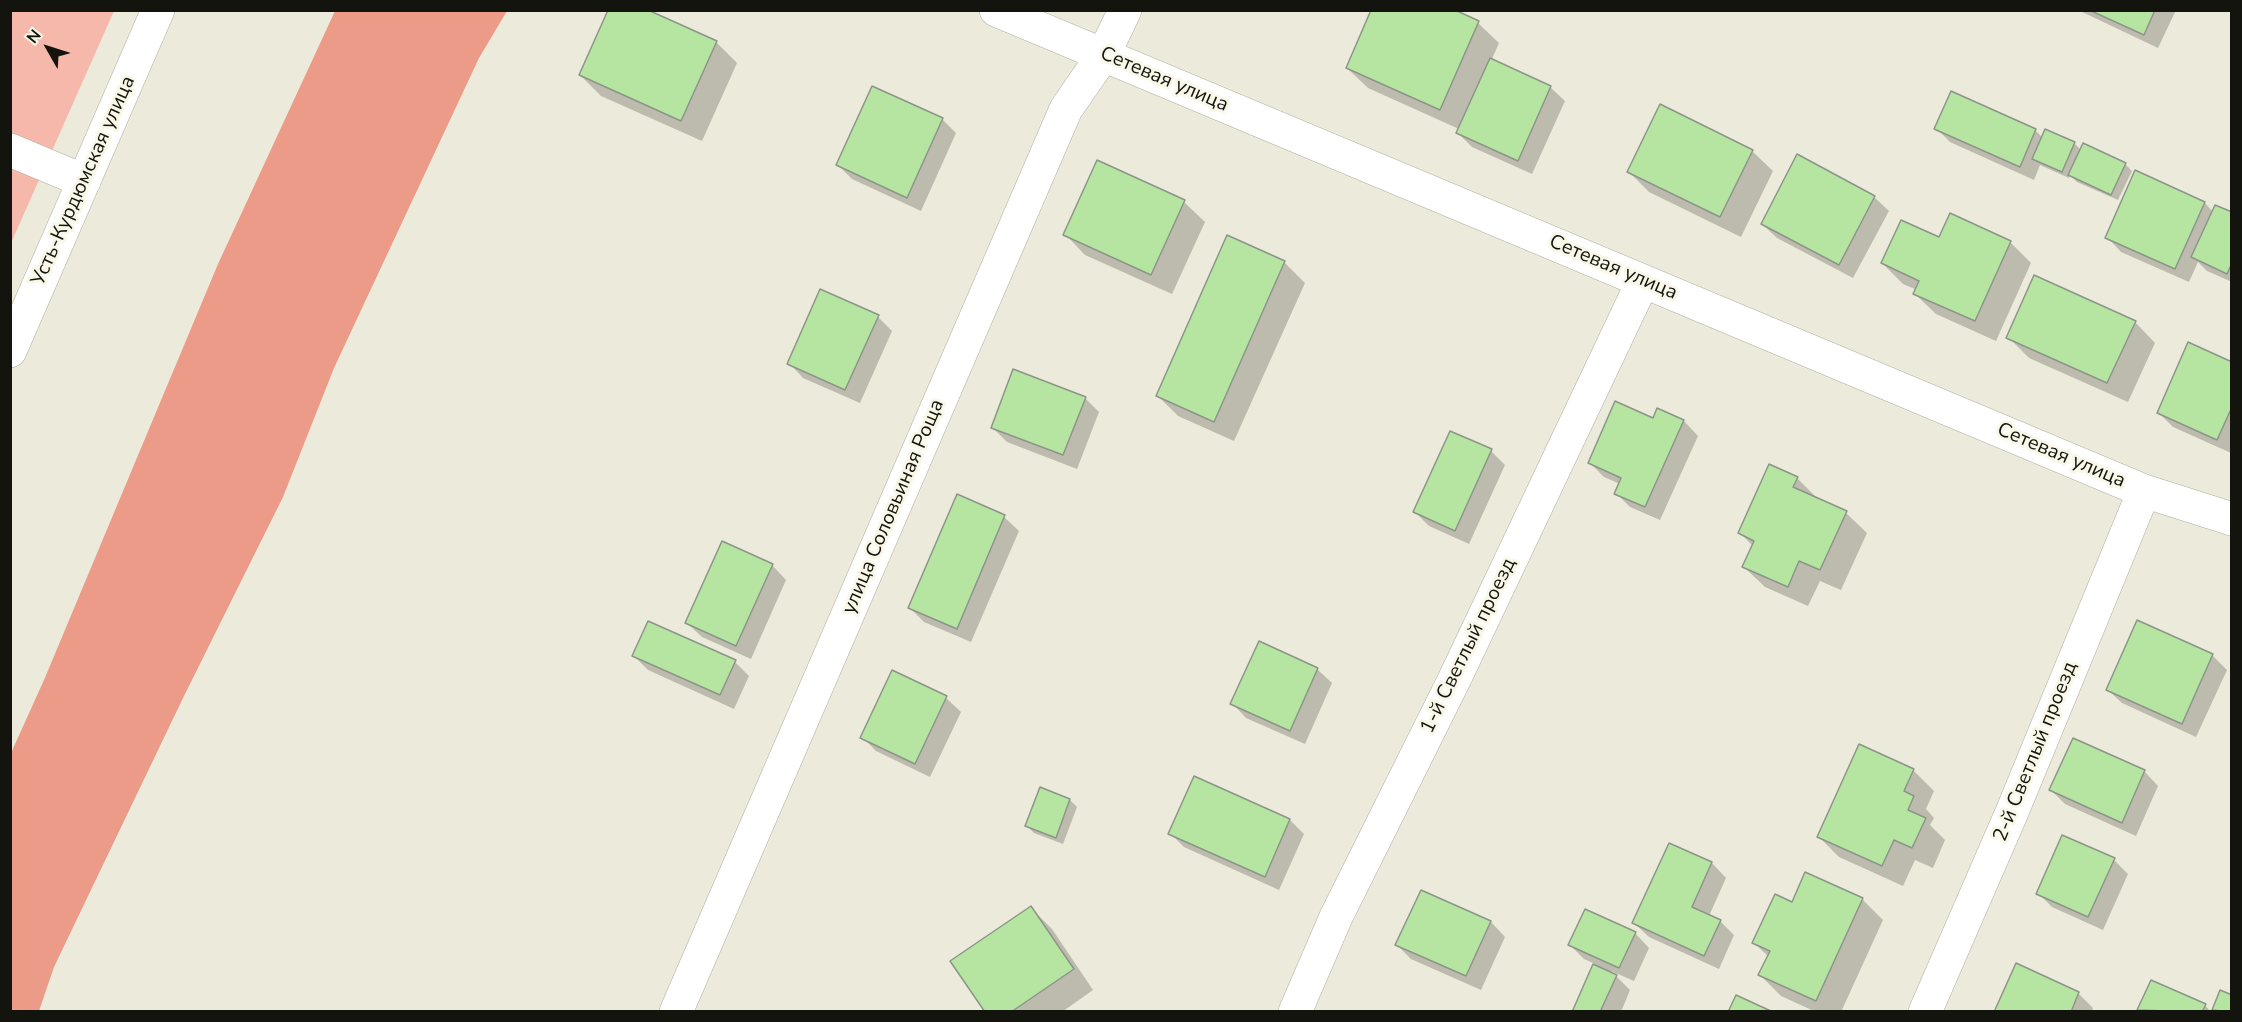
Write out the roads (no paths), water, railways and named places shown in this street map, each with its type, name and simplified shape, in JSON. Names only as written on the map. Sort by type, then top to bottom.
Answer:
[{"type":"street","name":"Усть-Курдюмская улица","points":[[10,351],[158,10]]},
{"type":"street","name":"Сетевая улица","points":[[996,10],[2144,491],[2232,519]]},
{"type":"street","name":"улица Соловьиная Роща","points":[[676,1011],[1066,109],[1104,54],[1125,10]]},
{"type":"street","points":[[10,150],[84,181]]},
{"type":"street","name":"1-й Светлый проезд","points":[[1295,1011],[1336,917],[1455,678],[1643,281]]},
{"type":"street","name":"2-й Светлый проезд","points":[[1924,1011],[2012,812],[2144,491]]}]
